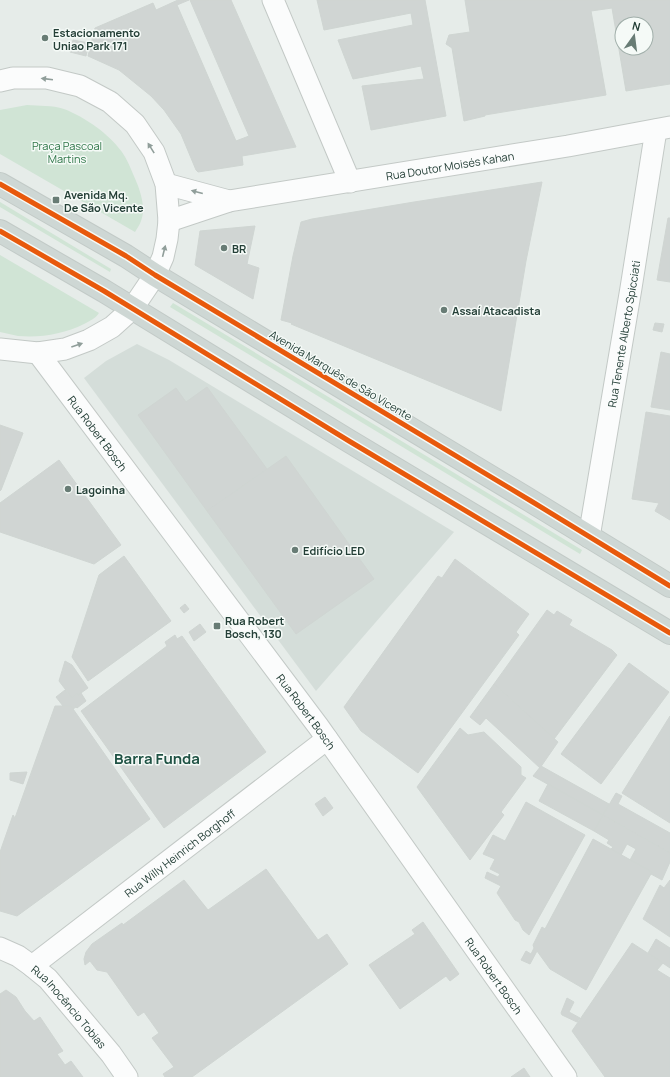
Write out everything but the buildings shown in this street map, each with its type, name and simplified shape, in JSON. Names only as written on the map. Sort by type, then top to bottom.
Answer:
[{"type":"main road","name":"Avenida Marquês de São Vicente","points":[[0,184],[126,256],[670,586]]},
{"type":"main road","points":[[0,231],[670,633]]},
{"type":"street","points":[[273,0],[350,182]]},
{"type":"street","points":[[0,81],[13,78],[47,78],[80,86],[110,102],[135,124],[154,152],[166,184],[169,221],[165,250],[156,275],[132,309],[112,327],[89,340],[65,349],[38,353],[0,349]]},
{"type":"street","name":"Rua Doutor Moisés Kahan","points":[[169,221],[229,201],[663,129]]},
{"type":"street","name":"Rua Tenente Alberto Spicciati","points":[[589,537],[631,288],[663,129]]},
{"type":"street","name":"Rua Doutor Moisés Kahan","points":[[166,184],[229,201]]},
{"type":"street","name":"Rua Robert Bosch","points":[[38,353],[327,739],[566,1077]]},
{"type":"street","name":"Rua Willy Heinrich Borghoff","points":[[32,966],[327,739]]},
{"type":"street","name":"Rua Inocêncio Tobias","points":[[0,948],[18,956],[48,979],[111,1054],[127,1077]]},
{"type":"shaded area","points":[[137,344],[169,360],[454,532],[316,691],[84,378],[106,361]]},
{"type":"green space","name":"Praça Pascoal Martins","points":[[27,105],[55,107],[72,112],[88,121],[117,145],[128,163],[142,197],[143,215],[135,232],[0,154],[0,110]]},
{"type":"green space","points":[[0,202],[111,269],[110,272],[0,207]]},
{"type":"green space","points":[[0,255],[99,313],[84,324],[44,336],[18,336],[0,332]]},
{"type":"green space","points":[[173,303],[582,550],[580,554],[170,307]]},
{"type":"cycle path","points":[[0,184],[126,256],[155,275],[670,586]]},
{"type":"cycle path","points":[[0,231],[104,291],[349,441],[670,633]]},
{"type":"place","name":"Estacionamento Uniao Park 171","points":[[45,38]]},
{"type":"place","name":"Avenida Mq. De São Vicente","points":[[56,200]]},
{"type":"place","name":"BR","points":[[224,248]]},
{"type":"place","name":"Assaí Atacadista","points":[[444,310]]},
{"type":"place","name":"Lagoinha","points":[[68,489]]},
{"type":"place","name":"Edifício LED","points":[[295,550]]},
{"type":"place","name":"Rua Robert Bosch, 130","points":[[217,626]]},
{"type":"district","name":"Barra Funda","points":[[157,758]]}]
